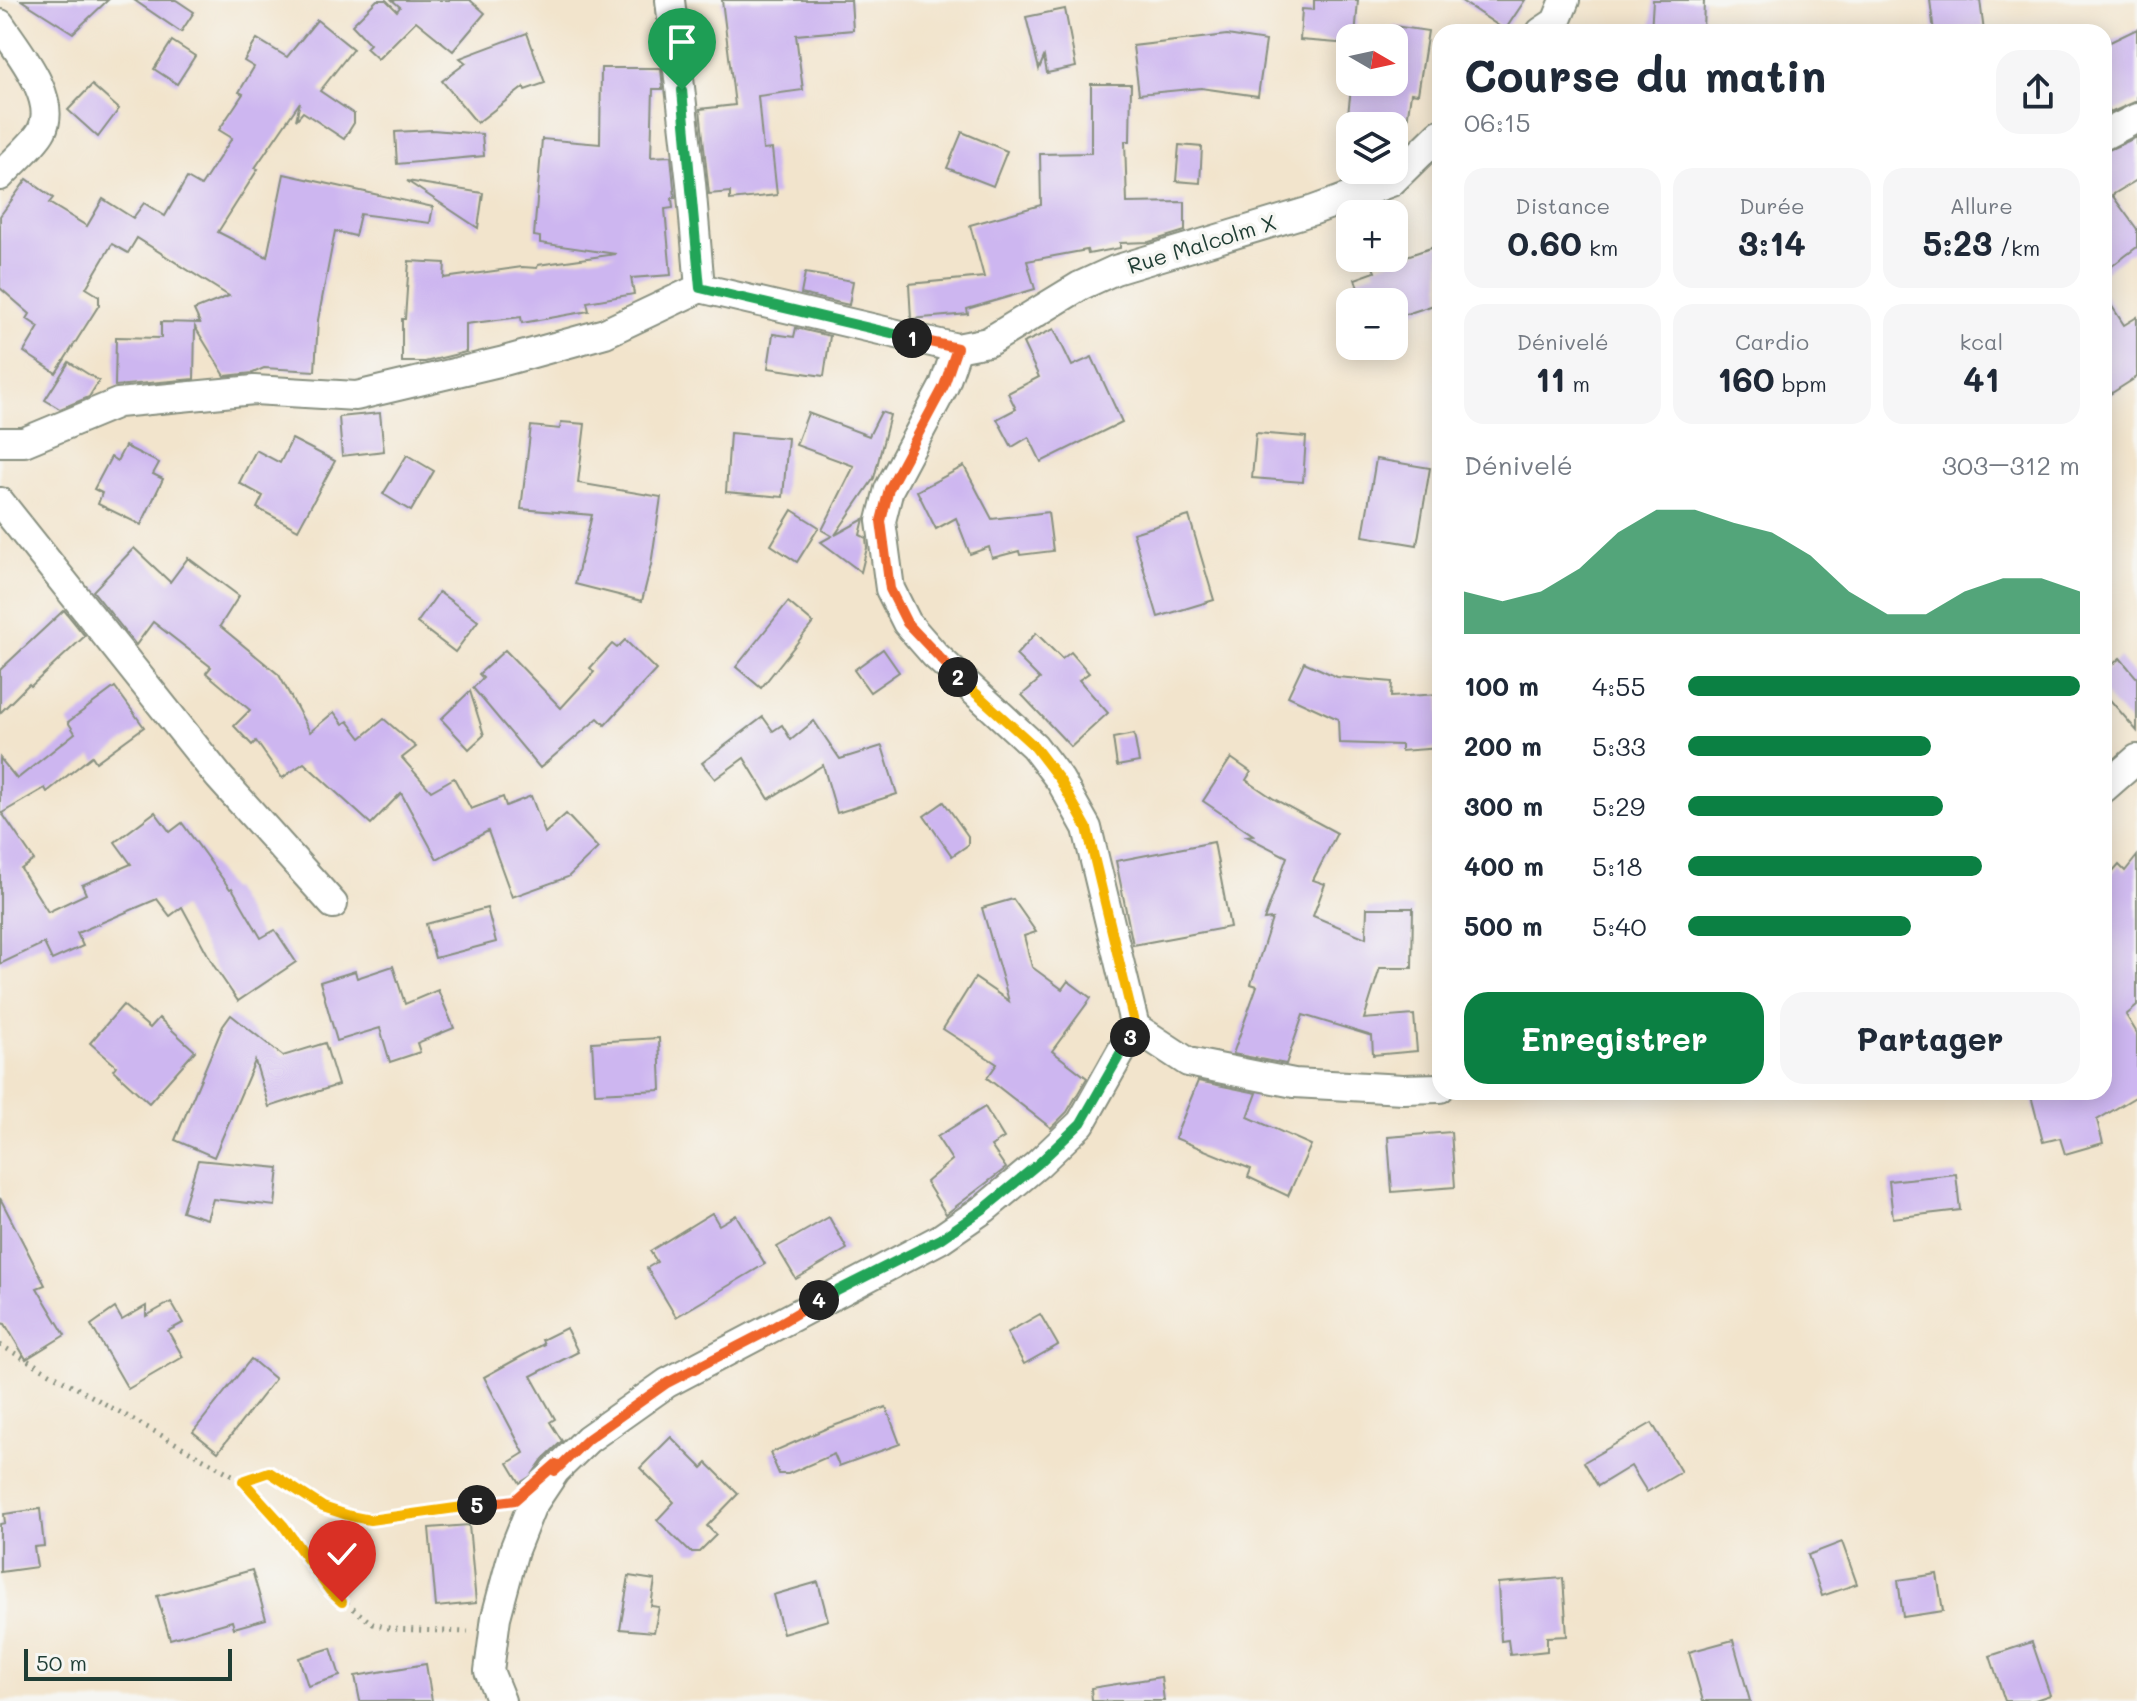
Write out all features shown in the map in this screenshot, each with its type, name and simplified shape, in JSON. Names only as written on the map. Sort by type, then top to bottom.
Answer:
[{"type":"street","points":[[670,0],[690,168],[700,288]]},
{"type":"street","points":[[0,24],[32,72],[46,104],[42,130],[0,176]]},
{"type":"street","points":[[2112,131],[2137,118]]},
{"type":"street","name":"Rue Malcolm X","points":[[957,348],[988,342],[1080,286],[1115,270],[1314,210],[1391,182],[1432,142]]},
{"type":"street","points":[[0,442],[24,442],[118,403],[254,390],[356,396],[605,333],[700,288],[957,348],[944,386],[889,489],[881,521],[890,589],[907,623],[935,655],[1034,746],[1060,780],[1087,828],[1135,1027],[1081,1123],[985,1208],[940,1239],[667,1383],[588,1439],[555,1471],[531,1507],[514,1550],[496,1617],[489,1671],[501,1701]]},
{"type":"street","points":[[0,502],[219,777],[333,904]]},
{"type":"street","points":[[2112,781],[2137,759]]},
{"type":"street","points":[[1135,1027],[1188,1062],[1294,1083],[1432,1088]]},
{"type":"path","points":[[0,1345],[243,1481],[283,1525],[330,1591],[373,1624],[392,1629],[468,1632],[480,1636]]},
{"type":"path","points":[[243,1481],[269,1472],[323,1507],[370,1520],[515,1500]]},
{"type":"building","points":[[21,0],[108,0],[73,33]]},
{"type":"building","points":[[134,0],[176,0],[194,12],[181,32]]},
{"type":"building","points":[[377,0],[386,0],[397,11],[400,7],[392,0],[470,0],[485,13],[453,51],[416,21],[378,59],[366,48],[370,44],[352,25]]},
{"type":"building","points":[[722,0],[851,0],[853,30],[796,35],[803,90],[758,96],[763,150],[772,149],[777,195],[730,200],[730,192],[709,194],[700,109],[735,105]]},
{"type":"building","points":[[1314,0],[1358,0],[1356,24],[1336,24],[1336,43],[1300,40],[1302,9],[1314,10]]},
{"type":"building","points":[[1460,0],[1525,0],[1509,24],[1496,24]]},
{"type":"building","points":[[1653,0],[1704,0],[1703,24],[1652,24]]},
{"type":"building","points":[[1930,0],[1980,0],[1983,24],[1933,24]]},
{"type":"building","points":[[1065,9],[1076,67],[1047,73],[1044,57],[1039,69],[1026,17]]},
{"type":"building","points":[[317,20],[353,49],[320,91],[354,114],[354,123],[344,139],[303,112],[296,120],[300,102],[255,168],[258,169],[218,232],[267,257],[284,174],[433,207],[430,223],[360,214],[355,236],[335,231],[318,320],[315,371],[264,368],[253,373],[225,376],[195,327],[194,379],[115,386],[116,337],[161,338],[161,322],[200,323],[194,310],[229,296],[137,238],[128,253],[112,244],[86,288],[99,296],[99,305],[56,373],[24,352],[39,327],[27,319],[30,314],[0,288],[0,216],[27,179],[53,198],[49,203],[87,226],[103,199],[133,218],[144,203],[165,216],[187,178],[201,186],[232,138],[219,130],[243,94],[239,92],[254,67],[244,61],[257,39],[287,57]]},
{"type":"building","points":[[1408,28],[1428,31],[1418,94],[1411,93],[1408,115],[1408,112],[1348,112],[1350,96],[1408,96]]},
{"type":"building","points":[[2137,29],[2137,101],[2112,112],[2112,41]]},
{"type":"building","points":[[527,33],[545,83],[525,90],[524,87],[477,123],[442,81],[466,63],[460,58]]},
{"type":"building","points":[[1227,35],[1266,41],[1258,96],[1201,88],[1139,94],[1133,46]]},
{"type":"building","points":[[172,41],[195,56],[177,84],[154,69]]},
{"type":"building","points":[[601,68],[661,68],[663,89],[653,89],[651,157],[671,156],[675,198],[672,198],[673,208],[665,209],[671,275],[631,278],[634,294],[587,302],[589,311],[522,323],[521,317],[466,324],[466,352],[425,362],[402,362],[402,319],[405,319],[409,261],[445,263],[444,278],[522,267],[537,268],[538,265],[616,254],[540,243],[540,237],[534,236],[542,139],[600,144]]},
{"type":"building","points":[[1091,84],[1131,84],[1130,141],[1125,141],[1127,203],[1185,202],[1185,231],[1149,242],[1120,243],[1120,248],[1088,254],[1087,250],[1027,261],[1035,289],[967,309],[968,314],[911,319],[909,284],[984,277],[970,225],[1041,205],[1040,154],[1091,153]]},
{"type":"building","points":[[92,85],[119,109],[98,137],[68,110]]},
{"type":"building","points":[[432,130],[482,134],[484,156],[397,164],[395,132]]},
{"type":"building","points":[[962,132],[1007,151],[993,186],[947,168]]},
{"type":"building","points":[[2137,137],[2137,180],[2112,195],[2112,148]]},
{"type":"building","points":[[1179,145],[1202,147],[1200,183],[1176,181]]},
{"type":"building","points":[[407,181],[483,193],[478,228]]},
{"type":"building","points":[[2112,195],[2137,229],[2137,247],[2112,266]]},
{"type":"building","points":[[1432,248],[1432,306],[1408,313],[1408,288],[1358,288],[1355,279],[1375,272],[1408,272],[1408,256]]},
{"type":"building","points":[[805,273],[853,281],[849,305],[801,294]]},
{"type":"building","points":[[2112,306],[2124,325],[2137,317],[2137,377],[2112,393]]},
{"type":"building","points":[[796,328],[830,336],[824,376],[768,368],[773,334],[794,337]]},
{"type":"building","points":[[1054,329],[1072,366],[1092,357],[1122,422],[1041,462],[1029,437],[1012,447],[997,419],[1016,409],[1008,393],[1039,377],[1023,343]]},
{"type":"building","points":[[69,362],[99,381],[89,397],[60,409],[45,400]]},
{"type":"building","points":[[881,412],[890,415],[874,478],[835,535],[864,519],[860,535],[866,538],[867,548],[861,572],[821,542],[832,536],[822,530],[854,466],[796,445],[808,413],[869,436]]},
{"type":"building","points":[[380,413],[384,451],[342,456],[339,417]]},
{"type":"building","points":[[561,422],[585,424],[578,483],[661,497],[642,601],[575,584],[592,515],[521,509],[531,426],[560,429]]},
{"type":"building","points":[[730,433],[788,438],[783,497],[726,492]]},
{"type":"building","points":[[1256,433],[1306,437],[1303,482],[1252,478]]},
{"type":"building","points":[[292,439],[335,461],[298,530],[257,508],[263,496],[239,483],[256,450],[280,463]]},
{"type":"building","points":[[125,446],[159,463],[153,474],[163,479],[141,525],[98,504],[102,493],[94,489],[111,457],[117,461]]},
{"type":"building","points":[[407,455],[434,471],[411,511],[383,494]]},
{"type":"building","points":[[1376,459],[1430,468],[1417,545],[1363,536]]},
{"type":"building","points":[[964,466],[992,519],[1048,512],[1053,551],[1020,555],[1019,551],[992,558],[989,547],[970,554],[956,518],[936,529],[917,491]]},
{"type":"building","points":[[792,510],[819,527],[797,562],[771,545]]},
{"type":"building","points":[[1189,516],[1214,600],[1158,617],[1133,533]]},
{"type":"building","points":[[134,548],[170,582],[188,558],[239,596],[220,626],[279,675],[310,732],[334,712],[343,724],[348,721],[361,738],[384,719],[416,747],[402,758],[431,791],[454,778],[471,809],[503,797],[506,806],[531,796],[545,833],[566,814],[598,848],[568,877],[512,897],[488,831],[437,859],[401,793],[371,824],[304,763],[282,778],[256,741],[252,745],[234,726],[250,710],[206,673],[211,667],[153,622],[136,645],[93,591]]},
{"type":"building","points":[[439,592],[478,621],[455,652],[417,623]]},
{"type":"building","points":[[788,602],[813,623],[761,688],[736,667]]},
{"type":"building","points":[[64,610],[85,636],[0,713],[0,670]]},
{"type":"building","points":[[1036,633],[1062,659],[1071,652],[1089,673],[1079,680],[1108,713],[1071,747],[1022,695],[1040,679],[1016,655]]},
{"type":"building","points":[[625,640],[656,670],[605,725],[598,718],[540,768],[473,688],[483,678],[479,674],[505,650],[561,708],[594,672],[590,668],[612,644],[617,648]]},
{"type":"building","points":[[883,649],[899,672],[870,692],[854,670]]},
{"type":"building","points":[[2120,658],[2137,678],[2137,731],[2112,702],[2112,665]]},
{"type":"building","points":[[1304,662],[1337,677],[1392,682],[1391,697],[1432,694],[1432,749],[1401,751],[1401,745],[1339,743],[1338,719],[1288,696]]},
{"type":"building","points":[[115,687],[144,727],[96,762],[92,756],[47,792],[45,788],[2,813],[34,860],[21,869],[48,912],[86,894],[82,885],[131,864],[115,842],[155,812],[170,832],[182,823],[232,888],[261,938],[275,930],[296,962],[238,1001],[214,966],[182,907],[170,916],[157,899],[77,933],[83,946],[52,960],[44,943],[0,964],[0,758],[17,779],[75,733],[68,722]]},
{"type":"building","points":[[470,691],[484,735],[469,749],[441,719]]},
{"type":"building","points":[[763,717],[773,731],[782,725],[791,740],[814,721],[840,759],[882,746],[897,794],[837,813],[823,765],[769,799],[744,758],[715,779],[702,763]]},
{"type":"building","points":[[1134,734],[1139,762],[1117,766],[1113,738]]},
{"type":"building","points":[[1231,758],[1251,772],[1246,780],[1337,833],[1313,880],[1325,884],[1313,916],[1366,938],[1367,908],[1413,908],[1412,968],[1380,968],[1364,1019],[1414,1015],[1417,1051],[1373,1055],[1372,1036],[1303,1015],[1286,1064],[1233,1054],[1257,986],[1251,984],[1272,919],[1264,920],[1287,857],[1246,836],[1253,835],[1203,801]]},
{"type":"building","points":[[944,802],[968,836],[968,845],[952,856],[924,816]]},
{"type":"building","points":[[1214,842],[1230,927],[1133,945],[1116,861]]},
{"type":"building","points":[[2137,856],[2137,1006],[2126,1015],[2137,1033],[2137,1096],[2097,1120],[2103,1143],[2065,1154],[2060,1138],[2043,1142],[2032,1100],[2112,1100],[2112,873],[2119,865],[2125,871]]},
{"type":"building","points":[[1013,899],[1036,932],[1024,936],[1032,967],[1062,989],[1068,981],[1091,998],[1052,1051],[1087,1078],[1067,1112],[1051,1128],[987,1078],[997,1064],[943,1029],[975,978],[1009,1001],[982,908]]},
{"type":"building","points":[[487,908],[496,942],[435,958],[426,924]]},
{"type":"building","points":[[393,966],[405,1004],[438,990],[454,1028],[417,1043],[420,1052],[390,1062],[380,1028],[337,1041],[320,982],[355,971],[357,978]]},
{"type":"building","points":[[123,1005],[150,1028],[159,1018],[195,1051],[149,1103],[113,1070],[116,1066],[90,1043]]},
{"type":"building","points":[[231,1015],[283,1056],[325,1043],[338,1085],[269,1107],[255,1061],[214,1157],[175,1140],[223,1026]]},
{"type":"building","points":[[659,1038],[661,1090],[595,1093],[592,1042]]},
{"type":"building","points":[[1198,1081],[1257,1093],[1248,1117],[1311,1145],[1288,1196],[1248,1177],[1251,1169],[1175,1138]]},
{"type":"building","points":[[985,1107],[1004,1138],[991,1146],[1006,1168],[946,1214],[926,1182],[952,1160],[937,1137]]},
{"type":"building","points":[[1451,1132],[1455,1187],[1392,1192],[1388,1137]]},
{"type":"building","points":[[198,1160],[279,1168],[275,1206],[213,1199],[207,1219],[182,1211]]},
{"type":"building","points":[[1956,1174],[1960,1210],[1893,1218],[1889,1181]]},
{"type":"building","points":[[0,1198],[45,1285],[37,1288],[65,1335],[26,1359],[5,1324],[0,1323]]},
{"type":"building","points":[[712,1213],[719,1225],[736,1215],[765,1264],[676,1317],[647,1268],[657,1262],[650,1251]]},
{"type":"building","points":[[829,1217],[847,1249],[796,1279],[777,1247]]},
{"type":"building","points":[[171,1302],[183,1323],[168,1331],[183,1357],[128,1389],[91,1325],[115,1308],[122,1320],[146,1306],[146,1316]]},
{"type":"building","points":[[1040,1314],[1058,1345],[1024,1364],[1007,1333]]},
{"type":"building","points":[[566,1328],[578,1352],[531,1376],[555,1419],[550,1422],[562,1441],[531,1476],[520,1483],[508,1463],[524,1453],[484,1377],[544,1344],[542,1340]]},
{"type":"building","points":[[251,1359],[275,1379],[218,1452],[193,1432]]},
{"type":"building","points":[[886,1407],[900,1444],[839,1466],[834,1454],[788,1474],[779,1474],[770,1453]]},
{"type":"building","points":[[1652,1423],[1681,1472],[1647,1492],[1631,1466],[1598,1486],[1584,1462]]},
{"type":"building","points":[[671,1437],[702,1468],[707,1463],[738,1494],[707,1526],[716,1535],[699,1552],[690,1552],[657,1520],[674,1502],[640,1468]]},
{"type":"building","points":[[40,1509],[44,1546],[34,1547],[37,1567],[0,1572],[0,1524],[5,1523],[4,1514]]},
{"type":"building","points":[[469,1525],[476,1603],[436,1607],[429,1528]]},
{"type":"building","points":[[1842,1542],[1857,1584],[1822,1596],[1808,1555]]},
{"type":"building","points":[[252,1570],[266,1619],[234,1628],[232,1621],[170,1639],[157,1596]]},
{"type":"building","points":[[1937,1574],[1943,1611],[1903,1617],[1898,1580]]},
{"type":"building","points":[[629,1576],[655,1580],[651,1606],[659,1607],[654,1632],[620,1629]]},
{"type":"building","points":[[1563,1578],[1567,1636],[1547,1637],[1547,1651],[1510,1655],[1508,1640],[1501,1641],[1498,1583]]},
{"type":"building","points":[[818,1582],[828,1620],[783,1633],[773,1595]]},
{"type":"building","points":[[1733,1640],[1750,1701],[1703,1701],[1689,1652]]},
{"type":"building","points":[[2032,1642],[2050,1695],[2032,1701],[2005,1701],[1990,1656]]},
{"type":"building","points":[[331,1648],[340,1676],[308,1686],[299,1658]]},
{"type":"building","points":[[426,1664],[432,1701],[360,1701],[355,1676]]},
{"type":"building","points":[[1161,1677],[1164,1701],[1092,1701],[1091,1688]]},
{"type":"route","points":[[342,1602],[330,1591],[283,1525],[243,1481],[269,1472],[323,1507],[370,1520],[515,1500],[556,1464],[555,1471],[588,1439],[667,1383],[940,1239],[985,1208],[1081,1123],[1135,1027],[1087,828],[1060,780],[1034,746],[935,655],[907,623],[890,589],[881,521],[889,489],[944,386],[957,348],[846,323],[792,307],[700,288],[682,90]]}]
